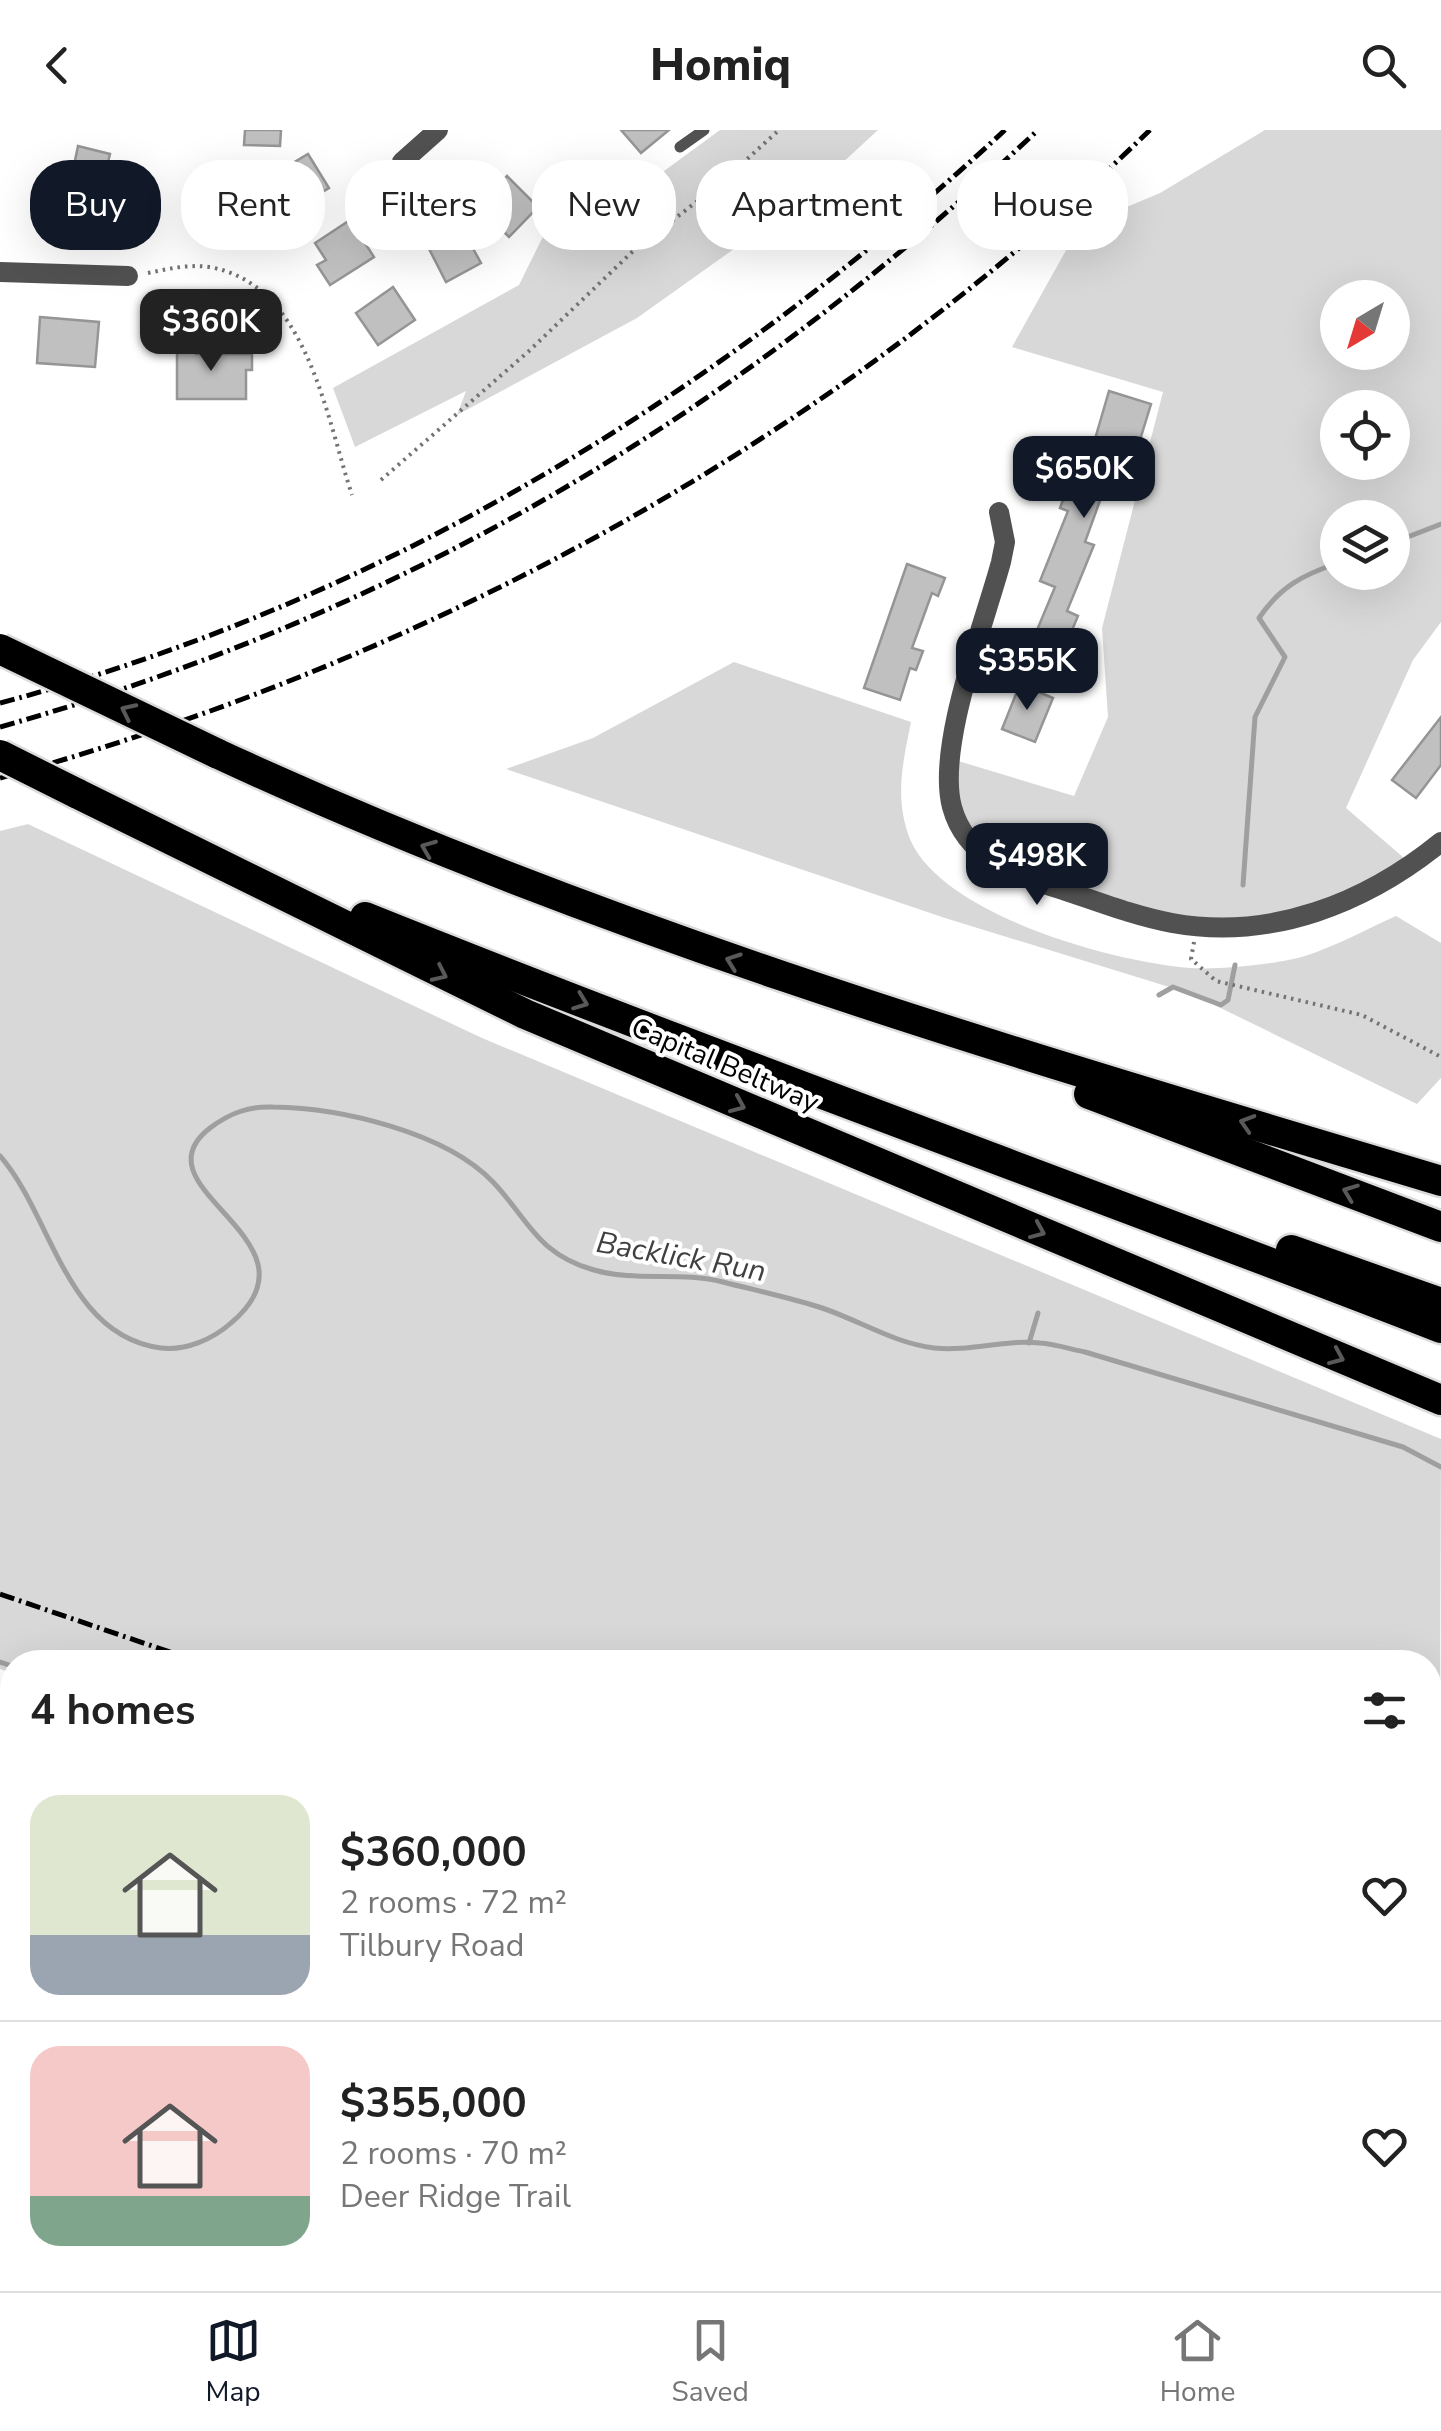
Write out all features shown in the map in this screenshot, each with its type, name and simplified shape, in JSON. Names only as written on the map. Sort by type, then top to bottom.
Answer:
[{"type":"highway","points":[[0,648],[216,754],[476,867],[1441,1228]]},
{"type":"highway","name":"Capital Beltway","points":[[0,754],[560,1030],[1441,1400]]},
{"type":"highway","points":[[165,837],[781,1080],[1066,1182],[1441,1328]]},
{"type":"highway","points":[[824,994],[1441,1181]]},
{"type":"highway","points":[[781,1080],[1441,1303]]},
{"type":"street","points":[[404,160],[438,130]]},
{"type":"street","points":[[0,272],[128,276]]},
{"type":"street","points":[[999,512],[1004,542],[1001,562],[947,777],[953,811],[975,847],[1018,876],[1134,914],[1196,925],[1259,926],[1361,896],[1407,870],[1441,842]]},
{"type":"lane","points":[[680,147],[704,130]]},
{"type":"path","points":[[381,480],[538,343],[631,253],[723,181],[779,130]]},
{"type":"path","points":[[128,276],[191,266],[211,267],[232,274],[275,302],[301,342],[352,495]]},
{"type":"path","points":[[1196,925],[1192,959],[1216,981],[1362,1015],[1441,1057]]},
{"type":"shaded area","points":[[720,130],[878,130],[846,160],[696,160],[696,250],[733,250],[637,318],[457,415],[466,391],[355,447],[333,388],[519,285],[536,250],[676,250],[676,162]]},
{"type":"shaded area","points":[[1265,130],[1441,130],[1441,622],[1413,660],[1346,808],[1404,858],[1341,897],[1276,920],[1210,926],[975,856],[945,757],[1074,796],[1108,717],[1102,628],[1163,392],[1012,347],[1066,250],[1128,250],[1128,206],[1160,193]]},
{"type":"shaded area","points":[[734,662],[911,722],[901,792],[908,834],[925,863],[953,888],[1032,929],[1119,956],[1192,968],[1218,968],[1305,956],[1396,916],[1441,943],[1441,1078],[1417,1104],[1192,994],[945,918],[506,769],[593,738]]},
{"type":"shaded area","points":[[28,824],[482,1038],[1441,1439],[1440,1650],[0,1650],[0,831]]},
{"type":"building","points":[[245,130],[281,130],[280,146],[244,145]]},
{"type":"building","points":[[621,130],[669,130],[641,153]]},
{"type":"building","points":[[78,146],[110,154],[109,160],[75,160]]},
{"type":"building","points":[[512,181],[532,201],[532,213],[512,234]]},
{"type":"building","points":[[345,223],[345,250],[369,250],[374,257],[330,285],[317,265],[326,260],[320,250],[325,250],[325,236]]},
{"type":"building","points":[[430,250],[474,250],[481,263],[446,282]]},
{"type":"building","points":[[393,287],[415,320],[378,345],[356,313]]},
{"type":"building","points":[[40,317],[99,322],[95,367],[37,363]]},
{"type":"building","points":[[177,342],[196,343],[196,354],[252,354],[252,370],[246,370],[246,399],[177,399]]},
{"type":"building","points":[[1109,391],[1151,404],[1136,453],[1119,448],[1085,542],[1094,545],[1067,611],[1078,616],[1057,666],[1027,654],[1055,587],[1040,581],[1068,511],[1060,508],[1078,459],[1088,463]]},
{"type":"building","points":[[907,564],[945,578],[938,596],[932,593],[912,648],[923,651],[916,670],[910,668],[900,700],[864,688]]},
{"type":"building","points":[[1020,684],[1053,698],[1035,742],[1002,729]]},
{"type":"building","points":[[1441,717],[1441,765],[1416,798],[1392,780]]},
{"type":"waterway","points":[[1410,536],[1441,524]]},
{"type":"waterway","points":[[1243,885],[1255,717],[1285,657],[1259,618],[1293,583],[1320,569]]},
{"type":"waterway","points":[[1159,995],[1173,987],[1221,1005],[1228,1000],[1235,965]]},
{"type":"waterway","name":"Backlick Run","points":[[0,1156],[18,1181],[82,1298],[103,1321],[129,1339],[161,1348],[189,1346],[216,1334],[231,1323],[255,1293],[258,1266],[247,1241],[194,1173],[192,1150],[210,1128],[240,1112],[264,1107],[300,1108],[391,1126],[448,1149],[493,1182],[546,1245],[594,1270],[723,1282],[819,1307],[904,1341],[934,1348],[1027,1342],[1085,1352],[1403,1447],[1441,1467]]},
{"type":"waterway","points":[[1029,1343],[1038,1313]]},
{"type":"railway","points":[[0,703],[140,661],[277,609],[409,548],[537,478],[661,401],[781,317],[895,227],[1005,130]]},
{"type":"railway","points":[[0,727],[148,680],[289,626],[425,563],[556,493],[682,415],[804,328],[922,233],[1038,130]]},
{"type":"railway","points":[[0,778],[160,729],[316,670],[468,603],[616,526],[758,440],[895,346],[1026,242],[1150,130]]},
{"type":"railway","points":[[0,1594],[164,1650]]}]
